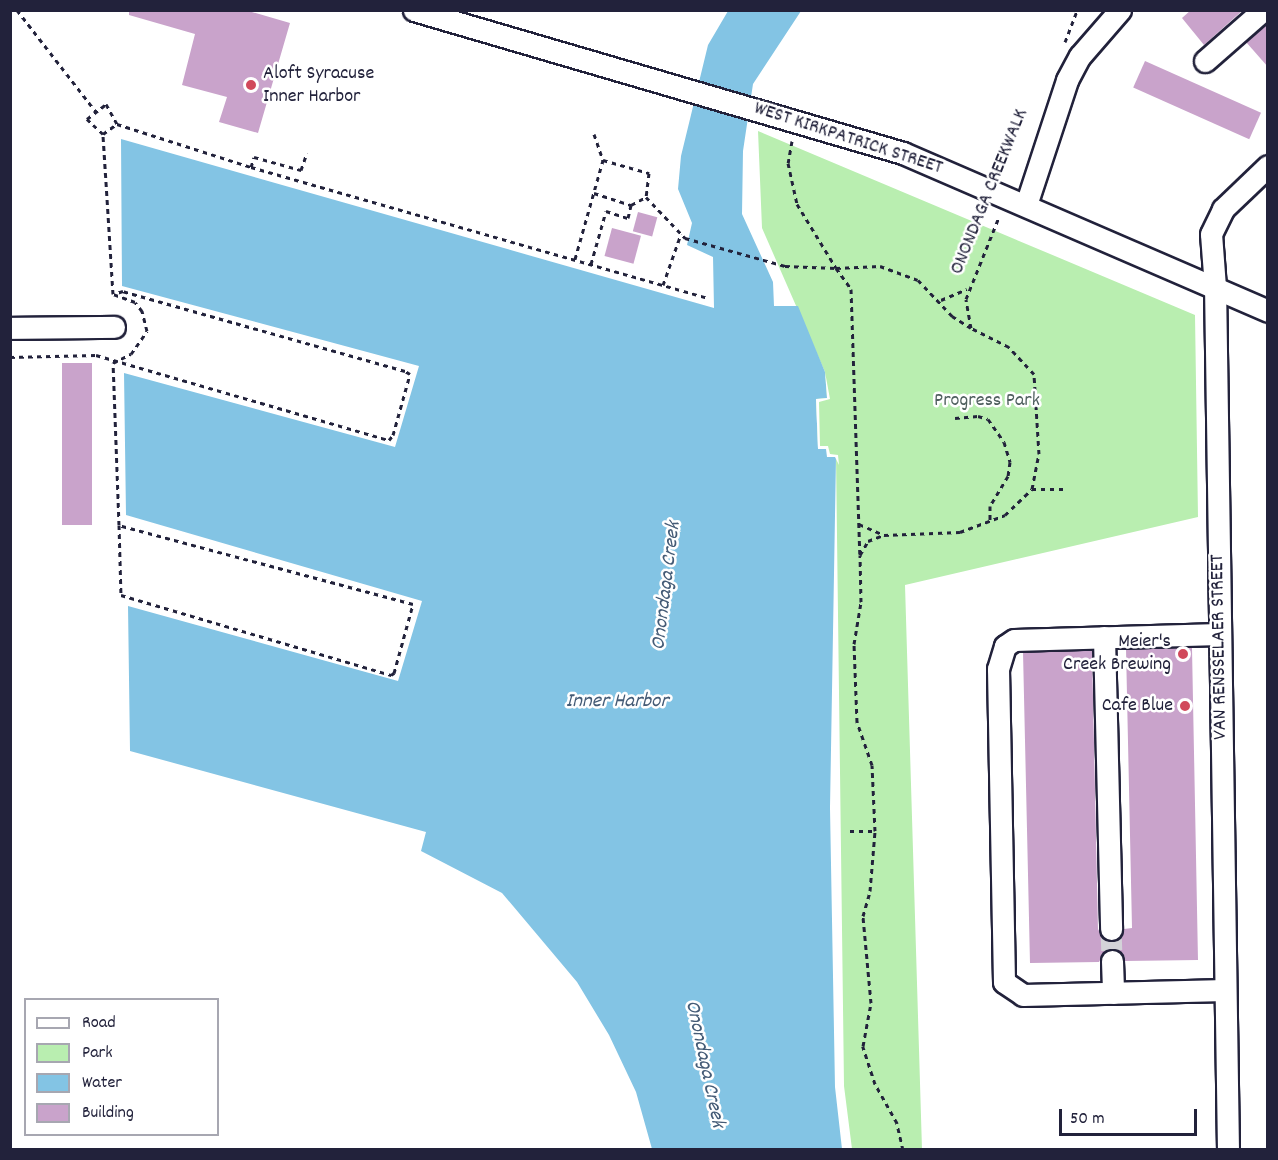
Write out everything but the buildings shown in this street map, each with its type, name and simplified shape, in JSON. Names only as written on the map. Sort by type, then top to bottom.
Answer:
[{"type":"street","name":"WEST KIRKPATRICK STREET","points":[[414,10],[760,109],[903,153],[1268,310]]},
{"type":"street","points":[[1017,201],[1067,80],[1080,56],[1120,10]]},
{"type":"street","points":[[1205,61],[1263,10]]},
{"type":"street","name":"VAN RENSSELAER STREET","points":[[1228,1149],[1215,287],[1210,234],[1215,222],[1244,185],[1268,166]]},
{"type":"street","points":[[10,328],[114,327]]},
{"type":"street","points":[[1219,634],[1014,640],[999,657],[1004,982],[1023,995],[1225,990]]},
{"type":"street","points":[[1104,637],[1111,929]]},
{"type":"street","points":[[1112,962],[1113,993]]},
{"type":"path","points":[[17,10],[96,112]]},
{"type":"path","points":[[1061,52],[1077,10]]},
{"type":"path","points":[[113,294],[103,134],[87,119],[106,104],[117,124],[251,167],[708,298]]},
{"type":"path","points":[[796,121],[789,164],[797,204],[851,289],[861,602],[854,644],[857,722],[872,765],[875,831],[870,891],[863,916],[871,1003],[863,1046],[874,1084],[897,1123],[903,1149]]},
{"type":"path","points":[[103,134],[117,124]]},
{"type":"path","points":[[574,260],[603,160],[594,134]]},
{"type":"path","points":[[251,167],[254,157],[302,170],[307,153]]},
{"type":"path","points":[[591,264],[606,211],[628,218],[632,205],[646,196],[649,173],[603,160]]},
{"type":"path","points":[[594,193],[632,205]]},
{"type":"path","points":[[646,196],[685,238],[785,266],[836,268],[880,266],[918,280],[971,328],[1009,347],[1034,374],[1039,454],[1032,489],[1005,515],[960,532],[884,535],[868,541],[860,555]]},
{"type":"path","name":"ONONDAGA CREEKWALK","points":[[971,328],[967,289],[1017,201]]},
{"type":"path","points":[[663,285],[681,234]]},
{"type":"path","points":[[940,301],[967,289]]},
{"type":"path","points":[[10,357],[96,355],[113,363],[389,440],[410,374],[123,291],[113,294]]},
{"type":"path","points":[[113,294],[135,303],[142,311],[147,331],[131,354],[113,363]]},
{"type":"path","points":[[113,363],[121,595],[226,628],[391,675],[394,673],[413,604],[119,525]]},
{"type":"path","points":[[955,418],[978,416],[988,419],[1004,442],[1010,462],[1008,476],[990,506],[990,520]]},
{"type":"path","points":[[1032,489],[1066,489]]},
{"type":"path","points":[[859,524],[884,535]]},
{"type":"path","points":[[850,831],[875,831]]},
{"type":"green space","name":"Progress Park","points":[[758,131],[1195,315],[1198,517],[905,585],[922,1149],[852,1149],[844,1086],[836,457],[818,449],[816,399],[825,372],[762,228]]},
{"type":"water","name":"Inner Harbor","points":[[728,11],[801,11],[753,84],[743,151],[742,214],[773,282],[774,306],[798,306],[825,372],[827,398],[816,399],[818,449],[827,449],[827,457],[836,457],[830,808],[835,1087],[842,1149],[652,1149],[636,1092],[609,1035],[577,982],[502,893],[421,851],[426,832],[130,751],[128,606],[398,681],[422,601],[126,515],[124,373],[395,447],[419,366],[122,286],[121,139],[714,308],[713,257],[687,245],[692,223],[678,189],[681,156],[708,45]]},
{"type":"pier","points":[[825,372],[830,399],[819,402],[820,446],[828,446],[830,454],[838,455],[839,465],[835,457],[827,457],[826,449],[818,449],[816,399],[827,398]]},
{"type":"tunnel","points":[[1111,929],[1112,961]]},
{"type":"place","name":"Aloft Syracuse Inner Harbor","points":[[251,85]]},
{"type":"place","name":"Meier's Creek Brewing","points":[[1183,654]]},
{"type":"place","name":"Cafe Blue","points":[[1185,706]]},
{"type":"water label","name":"Onondaga Creek","points":[[667,586]]},
{"type":"water label","name":"Onondaga Creek","points":[[704,1064]]}]
